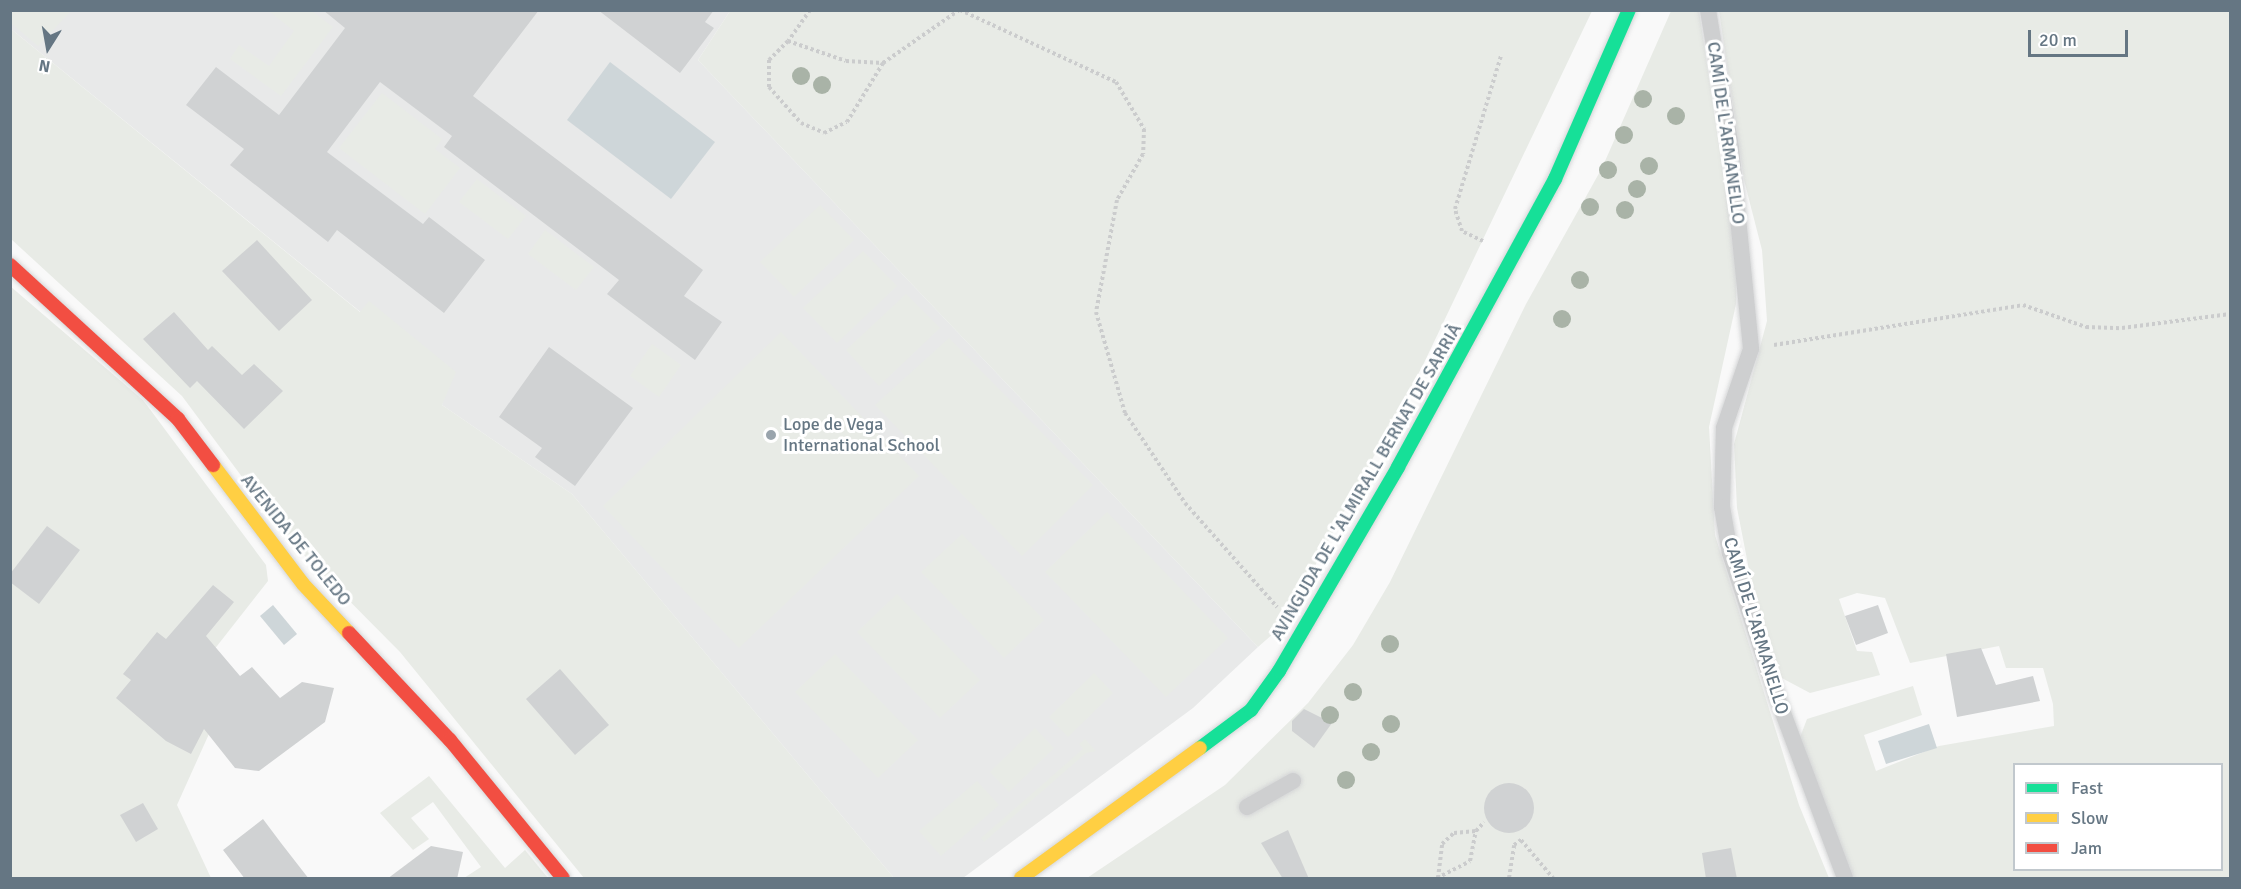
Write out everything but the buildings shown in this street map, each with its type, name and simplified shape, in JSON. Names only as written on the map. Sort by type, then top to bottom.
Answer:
[{"type":"street","name":"AVINGUDA DE L'ALMIRALL BERNAT DE SARRIÀ","points":[[1021,879],[1251,710],[1301,634],[1555,179],[1629,10]]},
{"type":"street","name":"AVENIDA DE TOLEDO","points":[[10,265],[178,419],[303,584],[450,740],[563,879]]},
{"type":"lane","name":"CAMÍ DE L'ARMANELLO","points":[[1708,10],[1731,148],[1751,349],[1724,428],[1722,507],[1730,553],[1845,879]]},
{"type":"lane","points":[[1247,807],[1293,780]]},
{"type":"path","points":[[810,10],[788,41],[769,60],[769,87],[801,123],[824,133],[847,122],[883,63],[960,10],[1116,82],[1144,129],[1143,154],[1117,200],[1096,312],[1125,413],[1185,503],[1301,634]]},
{"type":"path","points":[[788,41],[846,61],[883,63]]},
{"type":"path","points":[[1501,56],[1455,209],[1462,231],[1514,254]]},
{"type":"path","points":[[1751,349],[2023,305],[2086,327],[2122,328],[2230,314]]},
{"type":"path","points":[[1438,878],[1470,861],[1476,831],[1484,822]]},
{"type":"path","points":[[1438,878],[1442,844],[1454,833],[1476,831]]},
{"type":"path","points":[[1509,879],[1514,845],[1521,840],[1553,879]]},
{"type":"shaded area","name":"Lope de Vega International School","points":[[10,11],[730,11],[698,60],[1258,647],[1193,708],[963,878],[894,878],[572,494],[442,405],[447,382],[11,29]]},
{"type":"shaded area","points":[[10,11],[71,11],[38,46],[11,23]]},
{"type":"shaded area","points":[[269,11],[312,11],[333,27],[281,96],[230,59],[239,45],[269,66],[294,31]]},
{"type":"shaded area","points":[[730,11],[1592,11],[1423,365],[1311,573],[1275,632],[1258,647],[698,60]]},
{"type":"shaded area","points":[[1671,11],[1699,11],[1736,260],[1736,304],[1709,427],[1715,535],[1799,805],[1829,878],[1087,878],[1225,785],[1308,703],[1353,645],[1390,582],[1526,304],[1602,168]]},
{"type":"shaded area","points":[[1719,11],[2230,11],[2230,878],[1854,878],[1799,740],[1807,719],[1913,686],[1922,715],[1864,735],[1876,771],[1939,746],[2054,726],[2053,704],[2043,668],[2006,668],[1999,646],[1910,663],[1885,598],[1857,593],[1839,599],[1857,651],[1872,652],[1880,675],[1810,693],[1778,676],[1759,621],[1737,508],[1734,444],[1767,321],[1762,250],[1744,180]]},
{"type":"shaded area","points":[[11,29],[360,312],[369,301],[456,372],[442,405],[572,494],[894,878],[584,878],[400,652],[288,539],[182,396],[11,239]]},
{"type":"shaded area","points":[[610,62],[715,142],[671,199],[567,120]]},
{"type":"shaded area","points":[[382,93],[442,139],[435,149],[460,168],[425,214],[339,148]]},
{"type":"shaded area","points":[[477,179],[526,216],[508,239],[459,202]]},
{"type":"shaded area","points":[[820,205],[854,240],[794,297],[760,262]]},
{"type":"shaded area","points":[[545,230],[594,267],[576,290],[528,254]]},
{"type":"shaded area","points":[[863,251],[897,286],[837,343],[803,308]]},
{"type":"shaded area","points":[[10,286],[143,400],[266,565],[268,581],[188,683],[213,725],[177,805],[211,878],[11,878]]},
{"type":"shaded area","points":[[906,294],[940,328],[879,386],[846,350]]},
{"type":"shaded area","points":[[781,332],[919,476],[739,648],[603,506]]},
{"type":"shaded area","points":[[949,338],[1093,485],[1022,556],[875,405]]},
{"type":"shaded area","points":[[652,344],[681,365],[659,397],[630,376]]},
{"type":"shaded area","points":[[1107,512],[1228,638],[1166,697],[1045,572]]},
{"type":"shaded area","points":[[962,534],[1044,620],[1004,658],[921,572]]},
{"type":"shaded area","points":[[897,594],[980,680],[940,718],[857,632]]},
{"type":"shaded area","points":[[273,605],[297,634],[284,645],[260,616]]},
{"type":"shaded area","points":[[835,654],[918,740],[878,778],[795,692]]},
{"type":"shaded area","points":[[1094,673],[1113,693],[1068,737],[1049,717]]},
{"type":"shaded area","points":[[1929,724],[1937,748],[1886,764],[1878,741]]},
{"type":"shaded area","points":[[1035,728],[1054,748],[1009,792],[990,772]]},
{"type":"shaded area","points":[[1085,739],[1096,751],[1086,753],[984,842],[981,838],[1083,749],[1079,744]]},
{"type":"shaded area","points":[[429,776],[505,868],[525,850],[548,878],[464,878],[481,867],[433,802],[411,818],[429,839],[413,850],[380,813]]},
{"type":"shaded area","points":[[977,781],[999,805],[941,856],[919,831]]},
{"type":"traffic: fast","points":[[1200,748],[1251,710],[1279,671],[1398,467],[1555,179],[1629,10]]},
{"type":"traffic: slow","points":[[213,465],[303,584],[349,633]]},
{"type":"traffic: slow","points":[[1021,878],[1200,748]]},
{"type":"traffic: jam","points":[[10,265],[178,419],[213,465]]},
{"type":"traffic: jam","points":[[349,633],[450,740],[563,878]]},
{"type":"place","name":"Lope de Vega International School","points":[[771,435]]}]
